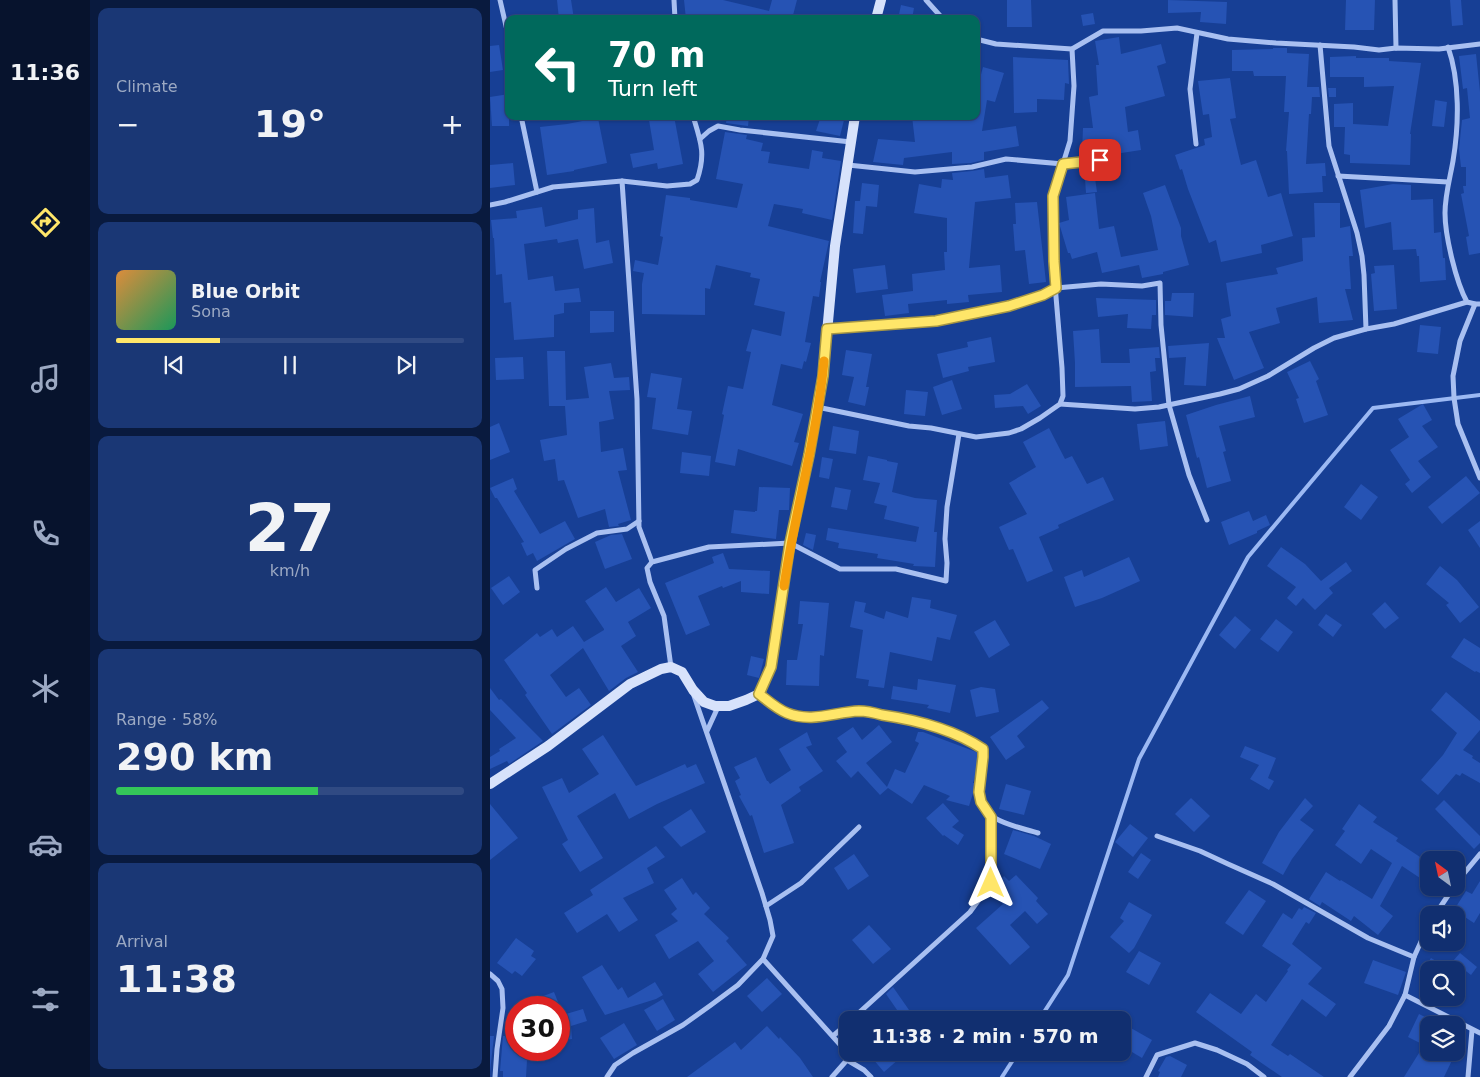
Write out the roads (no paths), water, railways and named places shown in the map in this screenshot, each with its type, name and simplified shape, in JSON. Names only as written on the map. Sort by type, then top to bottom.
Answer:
[{"type":"street","points":[[500,0],[505,24]]},
{"type":"street","points":[[674,0],[675,15]]},
{"type":"street","points":[[877,15],[881,0]]},
{"type":"street","points":[[926,0],[939,15]]},
{"type":"street","points":[[1396,0],[1396,48]]},
{"type":"street","points":[[980,40],[996,44],[1072,49],[1103,31],[1141,31],[1177,28],[1228,39],[1354,46],[1379,50],[1396,48],[1439,49],[1480,44]]},
{"type":"street","points":[[1196,144],[1190,89],[1197,33]]},
{"type":"street","points":[[1320,45],[1329,146],[1357,234],[1362,256],[1366,329]]},
{"type":"street","points":[[1448,47],[1457,94],[1457,128],[1445,212],[1447,232],[1460,286],[1467,302]]},
{"type":"street","points":[[1060,404],[1062,396],[1062,368],[1054,261],[1053,196],[1070,140],[1074,86],[1072,49]]},
{"type":"street","points":[[523,120],[537,192]]},
{"type":"street","points":[[490,205],[553,187],[622,181],[668,186],[690,184],[697,180],[701,168],[703,150],[694,120]]},
{"type":"street","points":[[490,784],[548,746],[630,684],[661,669],[671,667],[682,672],[693,690],[704,702],[718,706],[730,706],[759,694],[771,667],[790,543],[823,376],[835,246],[854,120]]},
{"type":"street","points":[[700,139],[718,126],[851,142]]},
{"type":"street","points":[[696,127],[709,131]]},
{"type":"street","points":[[847,164],[915,172],[972,168],[1006,159],[1063,164],[1113,159]]},
{"type":"street","points":[[1338,176],[1448,182]]},
{"type":"street","points":[[622,181],[636,399],[639,528],[652,562]]},
{"type":"street","points":[[827,329],[936,321],[1009,306],[1043,295],[1056,288],[1101,284],[1142,286],[1160,283],[1161,325],[1169,405],[1189,475],[1207,520]]},
{"type":"street","points":[[817,407],[976,438],[1009,433],[1027,426],[1060,404],[1134,409],[1169,405],[1239,389],[1268,376],[1334,338],[1394,324],[1467,302],[1478,304],[1460,341],[1453,376],[1454,398],[1458,424],[1480,478]]},
{"type":"street","points":[[671,667],[664,616],[650,582],[647,568],[652,562],[709,547],[790,543],[840,569],[896,569],[946,581],[945,539],[947,507],[960,434]]},
{"type":"street","points":[[537,588],[536,570],[566,549],[597,533],[627,529],[639,522]]},
{"type":"street","points":[[607,1077],[615,1065],[683,1025],[738,984],[763,959],[773,936],[766,906],[693,690]]},
{"type":"street","points":[[759,694],[787,713],[805,717],[860,711],[897,717],[945,729],[972,742],[983,749],[979,792],[981,802],[991,817],[1038,833]]},
{"type":"street","points":[[707,731],[718,706]]},
{"type":"street","points":[[861,1011],[970,912],[991,883],[991,817]]},
{"type":"street","points":[[766,906],[801,883],[859,827]]},
{"type":"street","points":[[1158,836],[1200,851],[1273,884],[1368,938],[1414,957]]},
{"type":"street","points":[[1465,872],[1480,854]]},
{"type":"street","points":[[1350,1077],[1389,1026],[1406,995],[1414,957],[1420,944]]},
{"type":"street","points":[[763,959],[839,1043]]},
{"type":"street","points":[[490,974],[498,981],[502,989],[502,1008],[495,1077]]},
{"type":"street","points":[[1406,995],[1472,1030],[1480,1032]]},
{"type":"street","points":[[1468,1077],[1472,1030]]},
{"type":"street","points":[[833,1036],[839,1031]]},
{"type":"street","points":[[1146,1077],[1157,1054],[1195,1043],[1217,1050],[1247,1064],[1264,1077]]},
{"type":"street","points":[[832,1077],[846,1061]]},
{"type":"street","points":[[849,1061],[864,1070],[871,1077]]},
{"type":"waterway","points":[[1045,1011],[1068,975],[1139,759],[1248,557],[1373,408],[1480,395]]},
{"type":"waterway","points":[[1002,1077],[1012,1061]]}]
